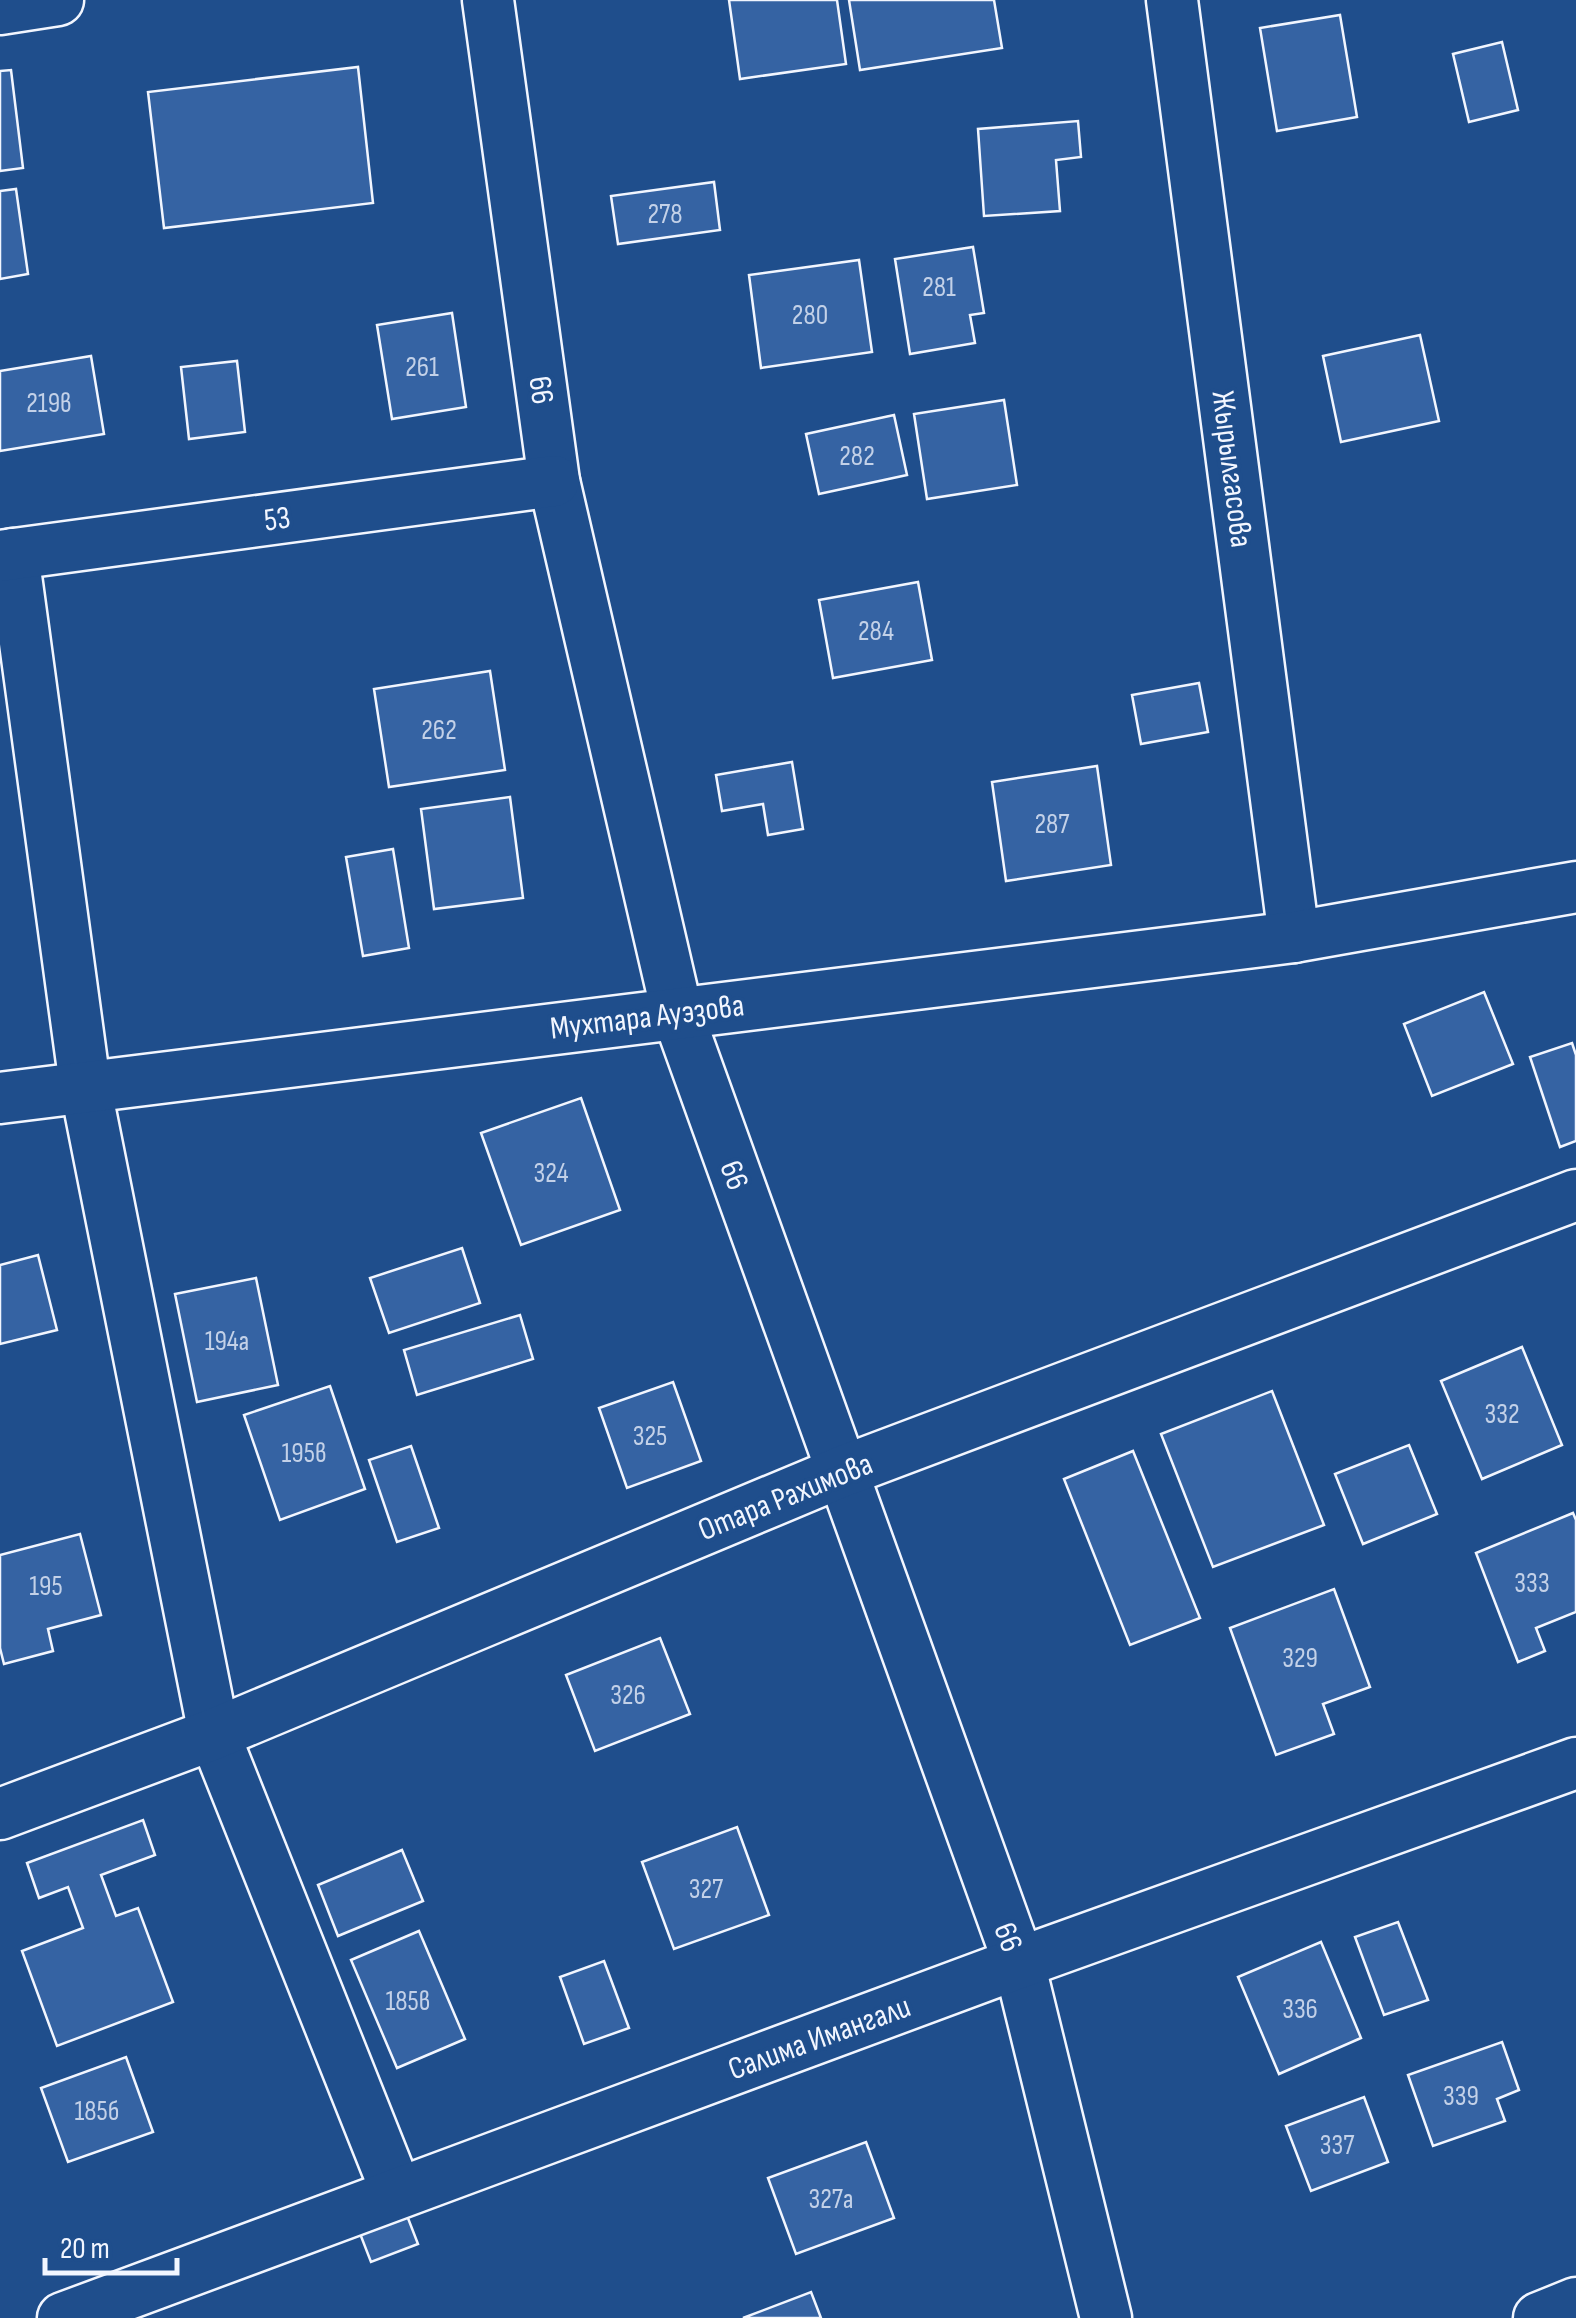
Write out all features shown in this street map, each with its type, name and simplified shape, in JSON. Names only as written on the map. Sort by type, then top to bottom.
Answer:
[{"type":"street","points":[[0,9],[58,0]]},
{"type":"street","name":"66","points":[[488,0],[554,481],[677,1012],[1019,1963],[1106,2318]]},
{"type":"street","name":"Жырылгасова","points":[[1172,0],[1294,938]]},
{"type":"street","name":"53","points":[[6,555],[554,481]]},
{"type":"street","points":[[6,555],[85,1085],[214,1734],[397,2193]]},
{"type":"street","name":"Мухтара Ауэзова","points":[[0,1098],[1294,938],[1576,887]]},
{"type":"street","name":"Отара Рахимова","points":[[0,1814],[214,1734],[841,1472],[1576,1195]]},
{"type":"street","name":"Салима Имангали","points":[[63,2318],[1019,1963],[1576,1763]]},
{"type":"street","points":[[1539,2318],[1576,2303]]},
{"type":"building","points":[[729,0],[837,0],[846,64],[740,79]]},
{"type":"building","points":[[849,0],[994,0],[1002,48],[860,70]]},
{"type":"building","points":[[1340,15],[1357,117],[1277,131],[1260,28]]},
{"type":"building","points":[[1502,42],[1518,110],[1469,122],[1453,54]]},
{"type":"building","points":[[358,67],[373,203],[164,228],[148,92]]},
{"type":"building","points":[[11,70],[23,168],[0,171],[0,71]]},
{"type":"building","points":[[1078,121],[1081,157],[1056,160],[1060,211],[984,216],[978,129]]},
{"type":"building","points":[[714,182],[720,230],[618,244],[611,196]]},
{"type":"building","points":[[16,189],[28,274],[0,279],[0,191]]},
{"type":"building","points":[[973,247],[984,313],[970,315],[975,343],[910,354],[895,259]]},
{"type":"building","points":[[859,260],[872,352],[761,368],[749,275]]},
{"type":"building","points":[[452,313],[466,407],[392,419],[377,325]]},
{"type":"building","points":[[1420,335],[1439,421],[1341,442],[1323,356]]},
{"type":"building","points":[[91,356],[104,434],[0,451],[0,371]]},
{"type":"building","points":[[237,361],[245,432],[189,439],[181,367]]},
{"type":"building","points":[[1004,400],[1017,485],[927,499],[914,414]]},
{"type":"building","points":[[894,415],[907,475],[819,494],[806,434]]},
{"type":"building","points":[[918,582],[932,660],[833,678],[819,600]]},
{"type":"building","points":[[490,671],[505,770],[389,787],[374,689]]},
{"type":"building","points":[[1199,683],[1208,732],[1141,744],[1132,695]]},
{"type":"building","points":[[792,762],[803,829],[768,835],[763,804],[722,811],[716,775]]},
{"type":"building","points":[[1097,766],[1111,865],[1006,881],[992,782]]},
{"type":"building","points":[[510,797],[523,898],[434,909],[421,809]]},
{"type":"building","points":[[393,849],[409,948],[363,956],[346,857]]},
{"type":"building","points":[[1484,992],[1513,1064],[1432,1096],[1404,1024]]},
{"type":"building","points":[[1572,1043],[1576,1055],[1576,1141],[1560,1147],[1530,1057]]},
{"type":"building","points":[[581,1098],[620,1210],[521,1245],[481,1133]]},
{"type":"building","points":[[462,1248],[480,1303],[389,1333],[370,1278]]},
{"type":"building","points":[[38,1255],[57,1330],[0,1344],[0,1265]]},
{"type":"building","points":[[256,1278],[278,1385],[197,1402],[175,1294]]},
{"type":"building","points":[[520,1315],[533,1359],[417,1395],[404,1350]]},
{"type":"building","points":[[1522,1347],[1562,1445],[1482,1479],[1441,1381]]},
{"type":"building","points":[[673,1382],[701,1461],[627,1488],[599,1408]]},
{"type":"building","points":[[330,1386],[365,1489],[280,1520],[244,1415]]},
{"type":"building","points":[[1272,1391],[1324,1525],[1213,1567],[1161,1434]]},
{"type":"building","points":[[1409,1445],[1437,1514],[1363,1544],[1335,1474]]},
{"type":"building","points":[[411,1446],[439,1528],[397,1542],[369,1460]]},
{"type":"building","points":[[1133,1451],[1200,1618],[1130,1645],[1064,1479]]},
{"type":"building","points":[[1573,1513],[1576,1612],[1536,1628],[1545,1651],[1518,1662],[1476,1553]]},
{"type":"building","points":[[80,1534],[101,1615],[48,1629],[53,1651],[4,1664],[0,1648],[0,1555]]},
{"type":"building","points":[[1334,1589],[1370,1687],[1323,1704],[1334,1734],[1276,1755],[1230,1628]]},
{"type":"building","points":[[660,1638],[690,1714],[595,1751],[566,1675]]},
{"type":"building","points":[[143,1820],[155,1855],[101,1875],[116,1916],[138,1908],[173,2002],[57,2046],[22,1951],[83,1928],[68,1887],[39,1898],[27,1863]]},
{"type":"building","points":[[737,1827],[769,1915],[674,1949],[642,1862]]},
{"type":"building","points":[[402,1850],[423,1901],[338,1936],[318,1885]]},
{"type":"building","points":[[1398,1922],[1428,2000],[1384,2015],[1355,1937]]},
{"type":"building","points":[[419,1931],[465,2039],[397,2068],[351,1960]]},
{"type":"building","points":[[1321,1942],[1361,2038],[1279,2074],[1238,1977]]},
{"type":"building","points":[[604,1961],[629,2028],[584,2044],[560,1977]]},
{"type":"building","points":[[1502,2042],[1519,2090],[1497,2099],[1505,2121],[1433,2146],[1408,2075]]},
{"type":"building","points":[[126,2057],[153,2132],[68,2162],[41,2088]]},
{"type":"building","points":[[1364,2097],[1388,2162],[1311,2191],[1286,2126]]},
{"type":"building","points":[[866,2142],[894,2218],[796,2254],[768,2178]]},
{"type":"building","points":[[406,2213],[418,2244],[371,2262],[359,2231]]},
{"type":"building","points":[[811,2292],[821,2318],[743,2318]]}]
